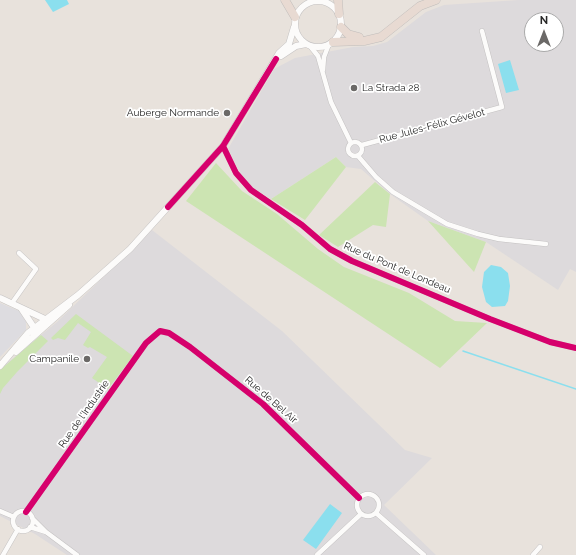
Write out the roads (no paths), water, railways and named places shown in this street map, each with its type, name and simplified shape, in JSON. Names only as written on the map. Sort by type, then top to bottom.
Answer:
[{"type":"highway","points":[[285,0],[295,17]]},
{"type":"highway","points":[[338,0],[339,14]]},
{"type":"highway","points":[[331,43],[374,40],[388,32],[420,6],[436,0]]},
{"type":"highway","points":[[341,27],[348,34],[374,40]]},
{"type":"main road","points":[[0,366],[35,328],[78,294],[130,248],[223,146],[279,53],[289,44],[295,17],[302,6],[308,2],[324,1],[333,6],[339,14],[341,27],[331,43],[321,47],[308,45],[296,46],[276,59]]},
{"type":"main road","points":[[294,27],[298,37],[308,45]]},
{"type":"main road","points":[[6,360],[58,316],[78,294]]},
{"type":"main road","points":[[0,298],[46,319]]},
{"type":"main road","points":[[20,307],[35,328]]},
{"type":"main road","points":[[35,336],[36,332],[48,322],[46,319]]},
{"type":"street","name":"Rue Jules-Félix Gévelot","points":[[362,145],[502,107],[482,31]]},
{"type":"street","points":[[323,73],[324,56],[331,43]]},
{"type":"street","points":[[308,45],[318,56],[332,102],[351,142]]},
{"type":"street","points":[[351,142],[356,141],[362,145],[363,150],[358,156]]},
{"type":"street","points":[[351,142],[348,148],[349,153],[352,156],[358,156],[376,177],[393,192],[446,224],[499,239],[546,244]]},
{"type":"street","name":"Rue du Pont de Londeau","points":[[223,146],[236,173],[251,190],[302,224],[335,252],[352,261],[490,319],[550,342],[576,348]]},
{"type":"street","points":[[12,303],[36,269],[19,253]]},
{"type":"street","name":"Rue de Bel Air","points":[[160,331],[168,333],[190,348],[263,404],[359,498]]},
{"type":"street","name":"Rue de l'Industrie","points":[[26,512],[146,343],[160,331]]},
{"type":"street","points":[[365,494],[374,496],[379,502],[376,513],[370,516],[361,514],[356,505],[359,498],[365,494]]},
{"type":"street","points":[[0,511],[14,517]]},
{"type":"street","points":[[46,532],[30,527],[25,530],[18,529],[14,525],[14,517],[18,512],[26,512],[46,532],[77,555]]},
{"type":"street","points":[[376,513],[424,555]]},
{"type":"street","points":[[317,555],[361,514]]},
{"type":"street","points":[[30,527],[32,518]]},
{"type":"street","points":[[3,555],[18,529]]},
{"type":"street","points":[[534,555],[540,547]]},
{"type":"water","points":[[45,0],[67,0],[69,4],[53,12]]},
{"type":"water","points":[[510,60],[519,90],[506,93],[498,64]]},
{"type":"water","points":[[491,265],[501,267],[508,273],[510,286],[508,301],[505,306],[492,307],[486,302],[482,287],[484,272]]},
{"type":"water","points":[[330,504],[342,513],[316,549],[303,540]]},
{"type":"waterway","points":[[463,351],[576,389]]},
{"type":"place","name":"La Strada 28","points":[[354,88]]},
{"type":"place","name":"Auberge Normande","points":[[227,113]]},
{"type":"place","name":"Campanile","points":[[87,359]]}]
